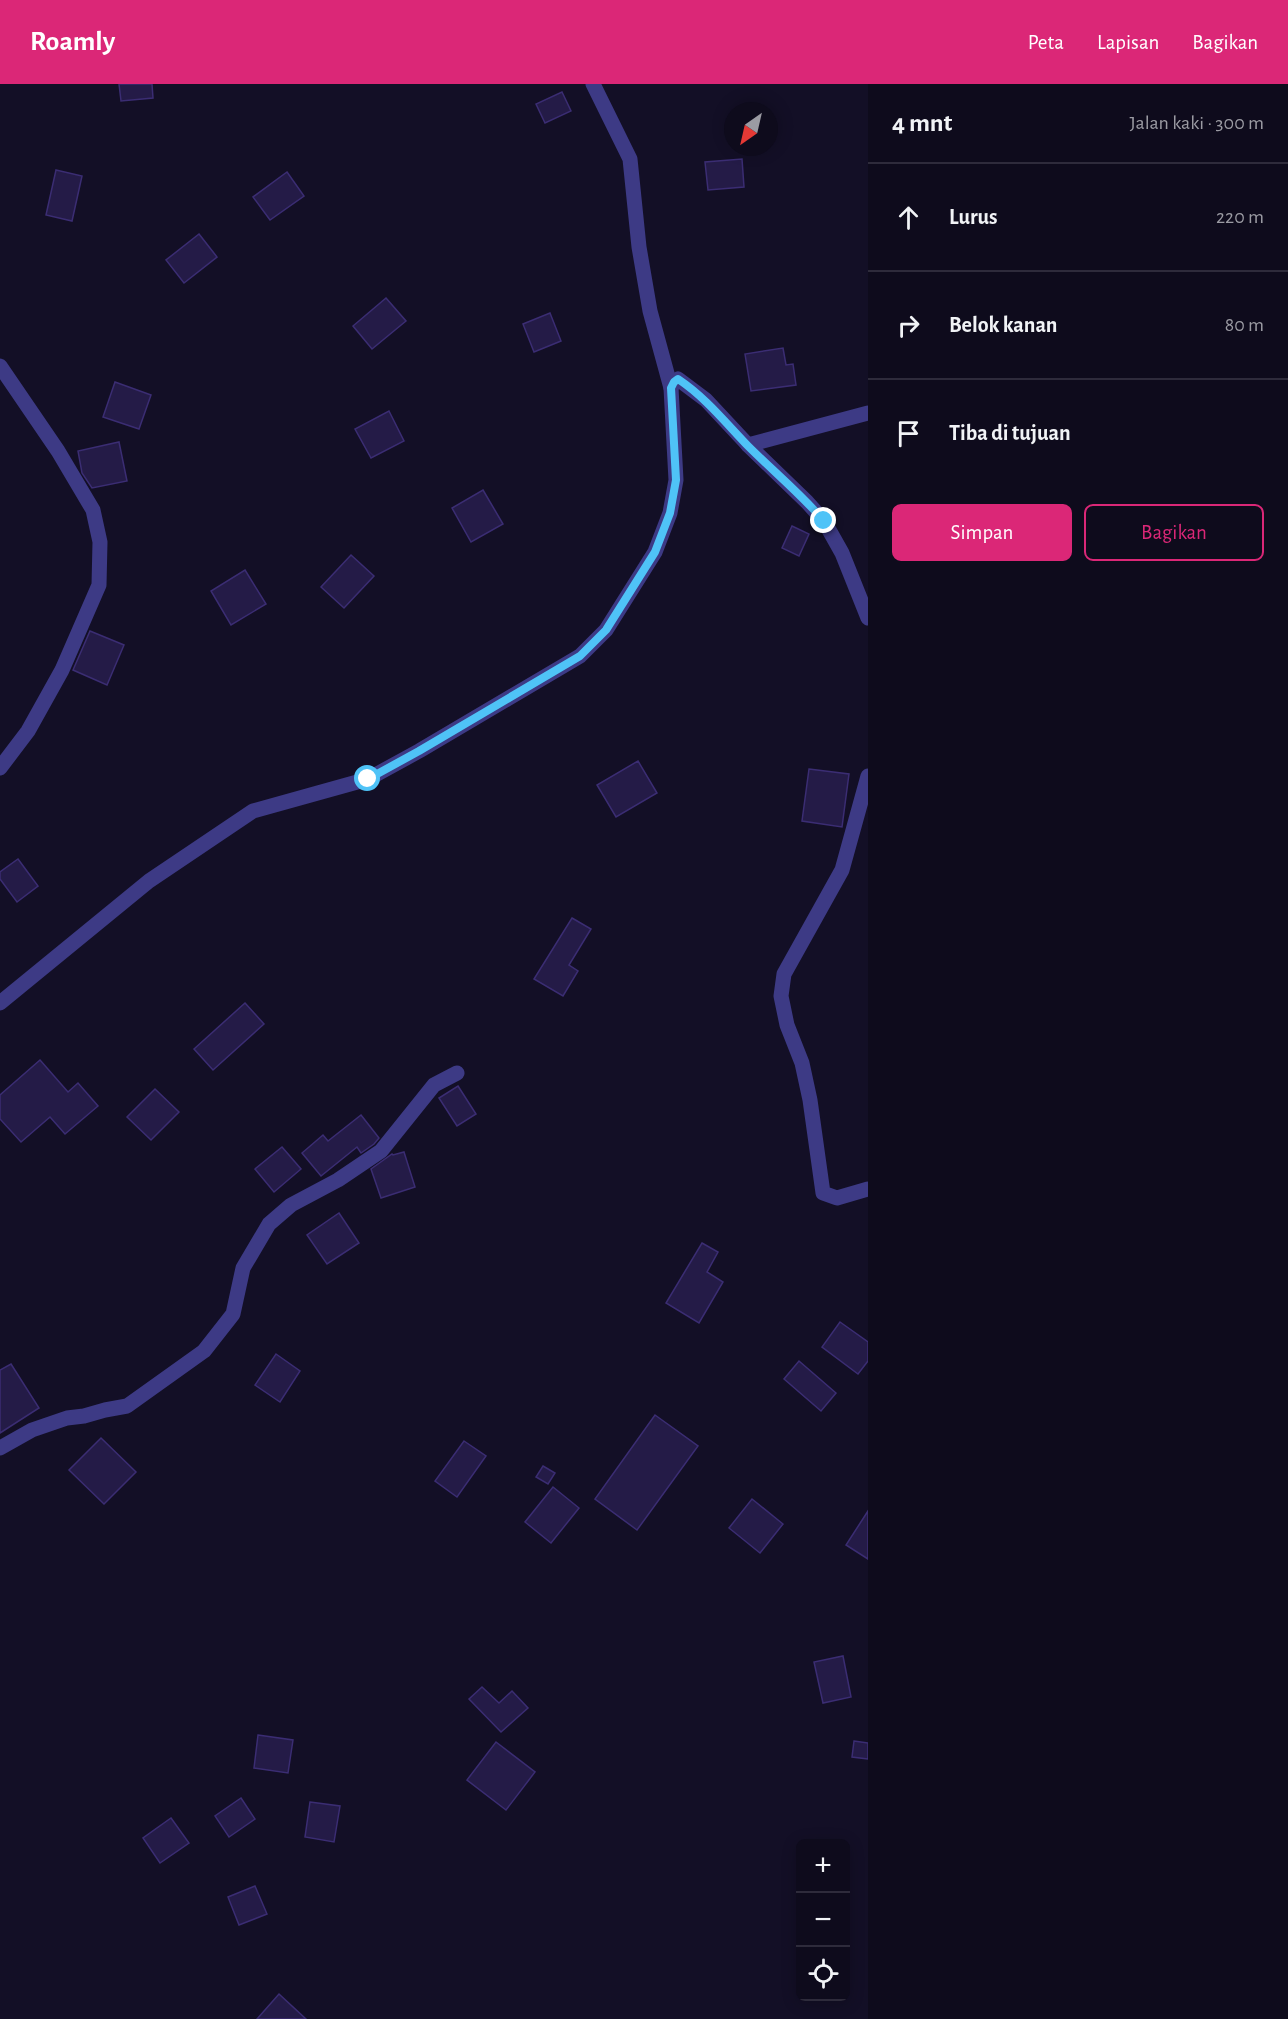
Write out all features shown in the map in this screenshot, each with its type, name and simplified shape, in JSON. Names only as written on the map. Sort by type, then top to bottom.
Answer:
[{"type":"street","points":[[0,1003],[149,880],[253,811],[368,779],[580,656],[606,630],[655,552],[670,513],[676,480],[671,388],[650,311],[639,247],[630,159],[593,84]]},
{"type":"street","points":[[0,366],[58,451],[93,510],[100,542],[99,585],[62,670],[28,731],[0,768]]},
{"type":"street","points":[[671,388],[678,379],[706,400],[748,446],[824,521],[842,553],[868,618]]},
{"type":"street","points":[[748,446],[868,413]]},
{"type":"street","points":[[868,776],[842,870],[784,974],[781,996],[787,1025],[802,1063],[808,1090],[823,1193],[837,1198],[868,1189]]},
{"type":"street","points":[[0,1448],[32,1430],[67,1418],[127,1406],[204,1351],[233,1314],[243,1268],[269,1224],[291,1205],[338,1180],[381,1151],[434,1085],[457,1073]]},
{"type":"building","points":[[119,84],[152,84],[153,98],[121,101]]},
{"type":"building","points":[[562,92],[571,111],[545,123],[536,104]]},
{"type":"building","points":[[742,159],[744,187],[708,190],[705,162]]},
{"type":"building","points":[[56,170],[82,176],[72,221],[46,215]]},
{"type":"building","points":[[287,172],[304,196],[270,220],[253,197]]},
{"type":"building","points":[[199,234],[217,257],[184,283],[166,260]]},
{"type":"building","points":[[386,298],[406,321],[372,349],[353,326]]},
{"type":"building","points":[[550,313],[561,341],[534,352],[523,324]]},
{"type":"building","points":[[783,348],[786,365],[793,364],[796,385],[751,391],[745,354]]},
{"type":"building","points":[[115,382],[151,395],[139,429],[103,417]]},
{"type":"building","points":[[389,411],[404,441],[371,458],[355,429]]},
{"type":"building","points":[[119,442],[127,481],[92,488],[82,473],[78,451]]},
{"type":"building","points":[[483,490],[503,524],[471,542],[452,508]]},
{"type":"building","points":[[792,526],[809,534],[799,556],[782,548]]},
{"type":"building","points":[[351,555],[374,576],[344,608],[321,587]]},
{"type":"building","points":[[245,570],[266,604],[231,625],[211,591]]},
{"type":"building","points":[[90,631],[124,645],[107,685],[73,670]]},
{"type":"building","points":[[638,761],[657,793],[616,817],[597,785]]},
{"type":"building","points":[[809,769],[849,774],[842,827],[802,821]]},
{"type":"building","points":[[18,859],[38,886],[17,902],[0,879],[0,872]]},
{"type":"building","points":[[572,918],[591,929],[569,965],[578,971],[563,996],[534,979]]},
{"type":"building","points":[[245,1003],[264,1024],[213,1070],[194,1049]]},
{"type":"building","points":[[40,1060],[68,1092],[78,1083],[98,1106],[65,1134],[50,1117],[21,1142],[0,1119],[0,1095]]},
{"type":"building","points":[[458,1086],[476,1114],[457,1126],[439,1098]]},
{"type":"building","points":[[155,1089],[179,1112],[151,1140],[127,1117]]},
{"type":"building","points":[[361,1115],[379,1138],[361,1153],[357,1147],[321,1176],[302,1153],[323,1135],[328,1141]]},
{"type":"building","points":[[282,1147],[301,1169],[274,1192],[255,1169]]},
{"type":"building","points":[[404,1152],[415,1187],[381,1198],[371,1169],[392,1154]]},
{"type":"building","points":[[339,1213],[359,1243],[327,1264],[307,1235]]},
{"type":"building","points":[[702,1243],[718,1252],[707,1272],[723,1282],[699,1323],[666,1303]]},
{"type":"building","points":[[840,1322],[868,1342],[868,1361],[858,1374],[822,1347]]},
{"type":"building","points":[[276,1354],[300,1371],[280,1402],[255,1385]]},
{"type":"building","points":[[799,1361],[836,1393],[821,1411],[784,1379]]},
{"type":"building","points":[[11,1364],[39,1408],[0,1433],[0,1370]]},
{"type":"building","points":[[655,1415],[698,1446],[637,1530],[595,1499]]},
{"type":"building","points":[[101,1438],[136,1472],[104,1504],[69,1470]]},
{"type":"building","points":[[464,1441],[486,1456],[457,1497],[435,1481]]},
{"type":"building","points":[[543,1466],[555,1473],[548,1484],[536,1477]]},
{"type":"building","points":[[553,1487],[579,1508],[551,1543],[525,1522]]},
{"type":"building","points":[[752,1499],[783,1524],[760,1553],[729,1528]]},
{"type":"building","points":[[868,1511],[868,1559],[846,1545]]},
{"type":"building","points":[[843,1656],[851,1697],[823,1703],[814,1662]]},
{"type":"building","points":[[482,1687],[499,1703],[512,1691],[528,1708],[501,1732],[469,1699]]},
{"type":"building","points":[[258,1735],[293,1740],[288,1773],[254,1768]]},
{"type":"building","points":[[854,1741],[868,1743],[868,1759],[852,1757]]},
{"type":"building","points":[[496,1742],[535,1772],[506,1810],[467,1780]]},
{"type":"building","points":[[241,1798],[255,1819],[229,1837],[215,1816]]},
{"type":"building","points":[[310,1802],[340,1806],[334,1842],[305,1837]]},
{"type":"building","points":[[171,1818],[189,1843],[160,1863],[143,1838]]},
{"type":"building","points":[[255,1886],[267,1914],[239,1925],[228,1897]]},
{"type":"building","points":[[279,1994],[306,2019],[257,2019]]},
{"type":"route","points":[[368,779],[580,656],[606,630],[655,552],[670,513],[676,480],[671,388],[676,380],[678,379],[706,400],[748,446],[824,521]]}]
